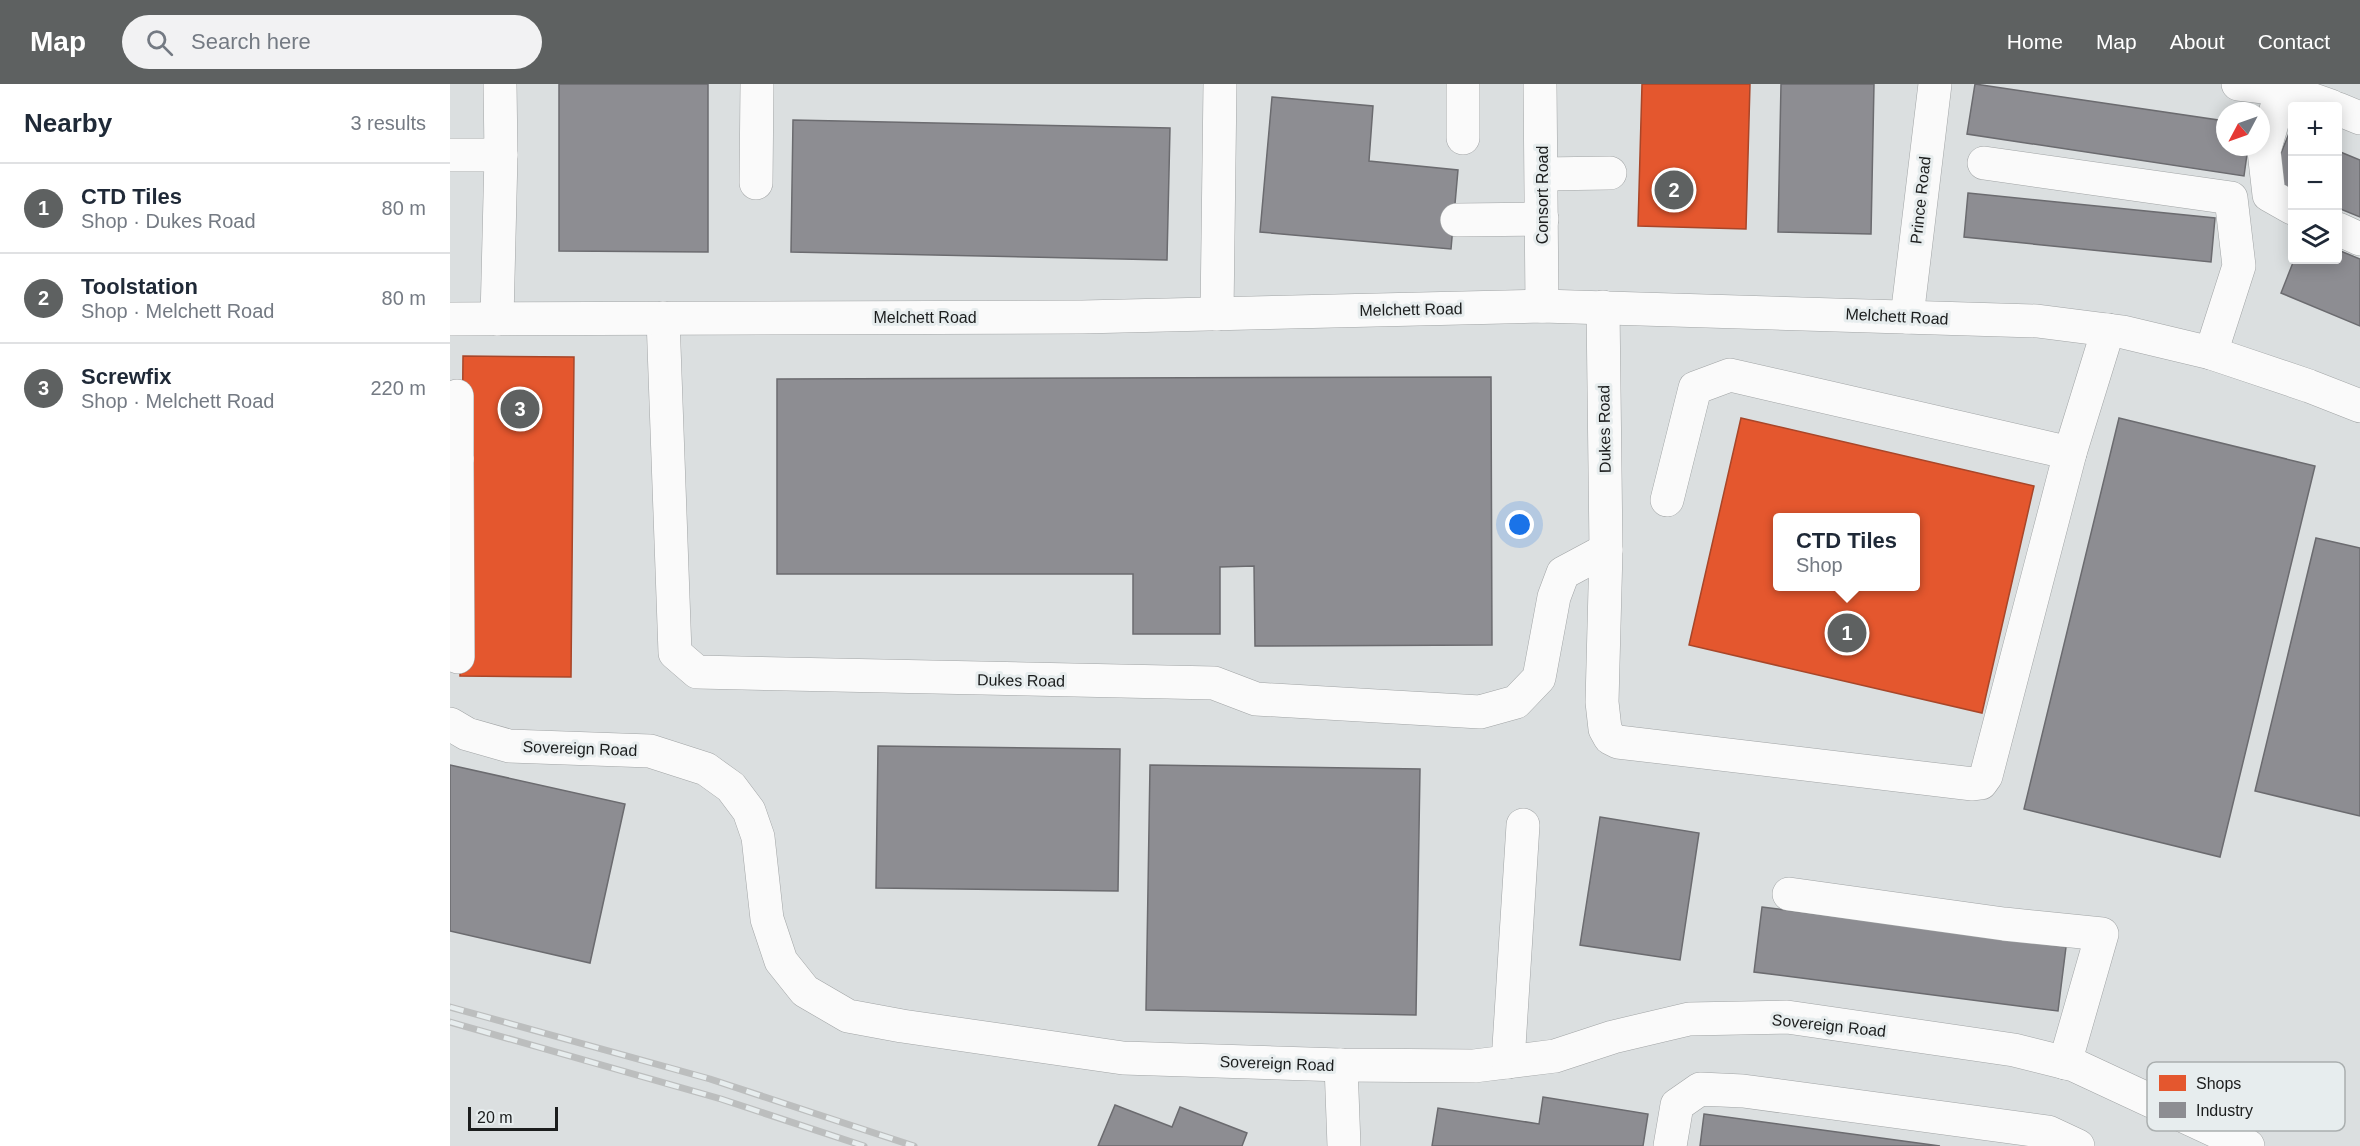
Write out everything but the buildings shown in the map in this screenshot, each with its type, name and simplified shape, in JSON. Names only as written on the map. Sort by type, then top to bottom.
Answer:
[{"type":"street","points":[[497,319],[501,155],[500,84]]},
{"type":"street","points":[[756,183],[757,84]]},
{"type":"street","points":[[1217,314],[1220,84]]},
{"type":"street","points":[[1463,84],[1464,138]]},
{"type":"street","name":"Consort Road","points":[[1540,84],[1542,306]]},
{"type":"street","name":"Prince Road","points":[[1907,317],[1935,84]]},
{"type":"street","points":[[2238,84],[2308,94],[2264,151],[2269,195],[2288,206]]},
{"type":"street","points":[[2342,111],[2360,118]]},
{"type":"street","points":[[450,155],[501,155]]},
{"type":"street","points":[[1984,164],[2231,198],[2238,266],[2211,353]]},
{"type":"street","points":[[1542,174],[1610,173]]},
{"type":"street","points":[[1458,220],[1542,219]]},
{"type":"street","points":[[2342,231],[2360,239]]},
{"type":"street","name":"Melchett Road","points":[[450,319],[1082,317],[1542,306],[2037,321],[2108,330],[2211,353],[2360,406]]},
{"type":"street","name":"Dukes Road","points":[[1603,307],[1605,550],[1602,702],[1605,729],[1610,738],[1618,742],[1973,784],[1981,783],[1986,776],[2070,453]]},
{"type":"street","name":"Dukes Road","points":[[663,318],[675,653],[697,672],[1214,683],[1256,699],[1480,712],[1516,702],[1539,678],[1554,597],[1563,573],[1605,550]]},
{"type":"street","points":[[1667,500],[1695,388],[1730,375],[2070,453],[2108,330]]},
{"type":"street","points":[[457,396],[454,460],[458,657]]},
{"type":"street","name":"Sovereign Road","points":[[450,724],[467,734],[509,746],[650,751],[706,769],[731,787],[749,811],[758,837],[767,919],[781,961],[805,991],[848,1016],[1123,1058],[1341,1065],[1474,1066],[1555,1056],[1613,1037],[1689,1019],[1787,1017],[2014,1050],[2065,1063],[2105,1078],[2147,1098]]},
{"type":"street","points":[[1508,1062],[1523,825]]},
{"type":"street","points":[[1790,894],[2004,924],[2102,934],[2065,1063]]},
{"type":"street","points":[[1341,1065],[1344,1146]]},
{"type":"street","points":[[1670,1146],[1677,1105],[1700,1089],[1743,1091],[2048,1132],[2078,1146]]},
{"type":"street","name":"Sovereign Road","points":[[2216,1131],[2248,1146]]},
{"type":"railway","points":[[450,1007],[710,1079],[914,1146]]},
{"type":"railway","points":[[450,1022],[721,1099],[864,1146]]},
{"type":"place","name":"Toolstation","points":[[1674,190]]},
{"type":"place","name":"Screwfix","points":[[520,409]]},
{"type":"place","name":"CTD Tiles","points":[[1847,633]]}]
